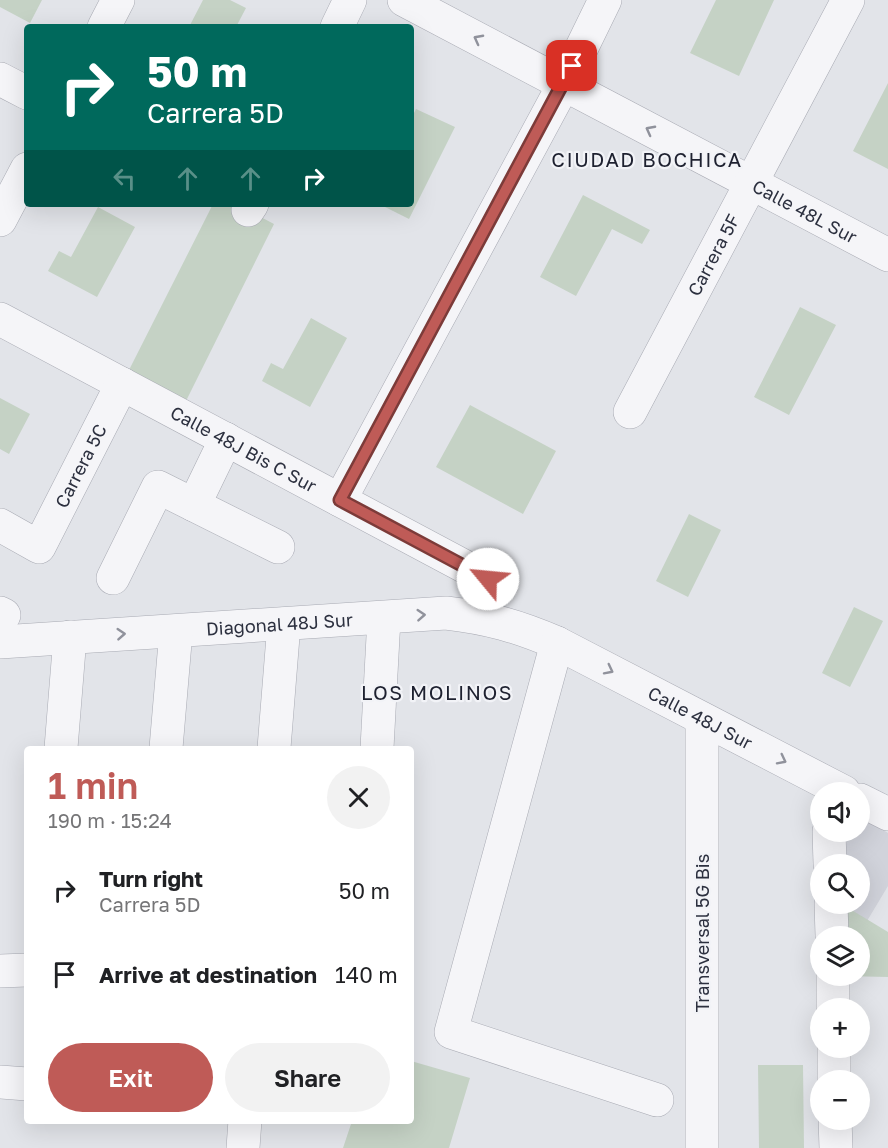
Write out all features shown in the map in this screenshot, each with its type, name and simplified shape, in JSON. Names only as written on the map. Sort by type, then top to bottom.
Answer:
[{"type":"street","points":[[106,24],[118,0]]},
{"type":"street","points":[[338,24],[350,0]]},
{"type":"street","name":"Calle 48L Sur","points":[[404,0],[888,255]]},
{"type":"street","points":[[340,500],[564,84],[605,0]]},
{"type":"street","name":"Carrera 5F","points":[[630,412],[848,0]]},
{"type":"street","points":[[0,79],[24,91]]},
{"type":"street","points":[[0,220],[24,175]]},
{"type":"street","name":"Calle 48J Bis C Sur","points":[[0,319],[488,579]]},
{"type":"street","name":"Carrera 5C","points":[[0,525],[39,547],[122,384]]},
{"type":"street","points":[[194,505],[226,439]]},
{"type":"street","points":[[113,578],[158,487],[278,547]]},
{"type":"street","name":"Diagonal 48J Sur","points":[[1,623],[70,637],[446,614],[479,617],[513,624],[557,643]]},
{"type":"street","points":[[377,746],[384,618]]},
{"type":"street","points":[[274,746],[284,624]]},
{"type":"street","points":[[166,746],[176,631]]},
{"type":"street","points":[[61,746],[70,637]]},
{"type":"street","points":[[557,643],[451,1032],[657,1100]]},
{"type":"street","name":"Calle 48J Sur","points":[[557,643],[820,782]]},
{"type":"street","name":"Transversal 5G Bis","points":[[702,719],[702,1148]]},
{"type":"street","points":[[870,805],[888,814]]},
{"type":"street","points":[[0,971],[24,970]]},
{"type":"street","points":[[0,1082],[24,1084]]},
{"type":"street","points":[[243,1148],[245,1124]]},
{"type":"street","points":[[835,1130],[836,1148]]},
{"type":"shaded area","points":[[870,822],[888,833],[888,886],[867,921],[857,914],[870,914],[870,854],[846,854],[847,842],[870,842]]},
{"type":"green space","points":[[0,0],[42,0],[30,23],[0,7]]},
{"type":"green space","points":[[203,0],[230,0],[246,8],[238,24],[191,24]]},
{"type":"green space","points":[[716,0],[774,0],[739,76],[690,53]]},
{"type":"green space","points":[[888,83],[888,169],[853,151]]},
{"type":"green space","points":[[416,109],[455,127],[409,219],[385,207],[414,207],[414,113]]},
{"type":"green space","points":[[583,195],[650,230],[642,244],[612,229],[576,296],[540,277]]},
{"type":"green space","points":[[98,207],[135,227],[97,297],[48,271],[59,251],[71,257]]},
{"type":"green space","points":[[211,207],[242,207],[274,224],[186,401],[128,372]]},
{"type":"green space","points":[[800,307],[836,325],[789,415],[754,397]]},
{"type":"green space","points":[[311,318],[347,338],[310,407],[262,381],[271,363],[283,369]]},
{"type":"green space","points":[[0,398],[30,414],[9,454],[0,449]]},
{"type":"green space","points":[[470,405],[556,451],[523,514],[436,467]]},
{"type":"green space","points":[[689,514],[721,530],[688,597],[656,581]]},
{"type":"green space","points":[[854,607],[883,621],[850,687],[822,673]]},
{"type":"green space","points":[[845,914],[858,914],[888,932],[888,977],[870,977],[870,926],[844,926]]},
{"type":"green space","points":[[414,1062],[470,1078],[449,1148],[343,1148],[351,1124],[414,1124]]},
{"type":"green space","points":[[758,1065],[803,1065],[804,1148],[759,1148]]},
{"type":"district","name":"CIUDAD BOCHICA","points":[[647,159]]},
{"type":"district","name":"LOS MOLINOS","points":[[437,692]]},
{"type":"route","points":[[488,579],[340,500],[572,66]]}]
